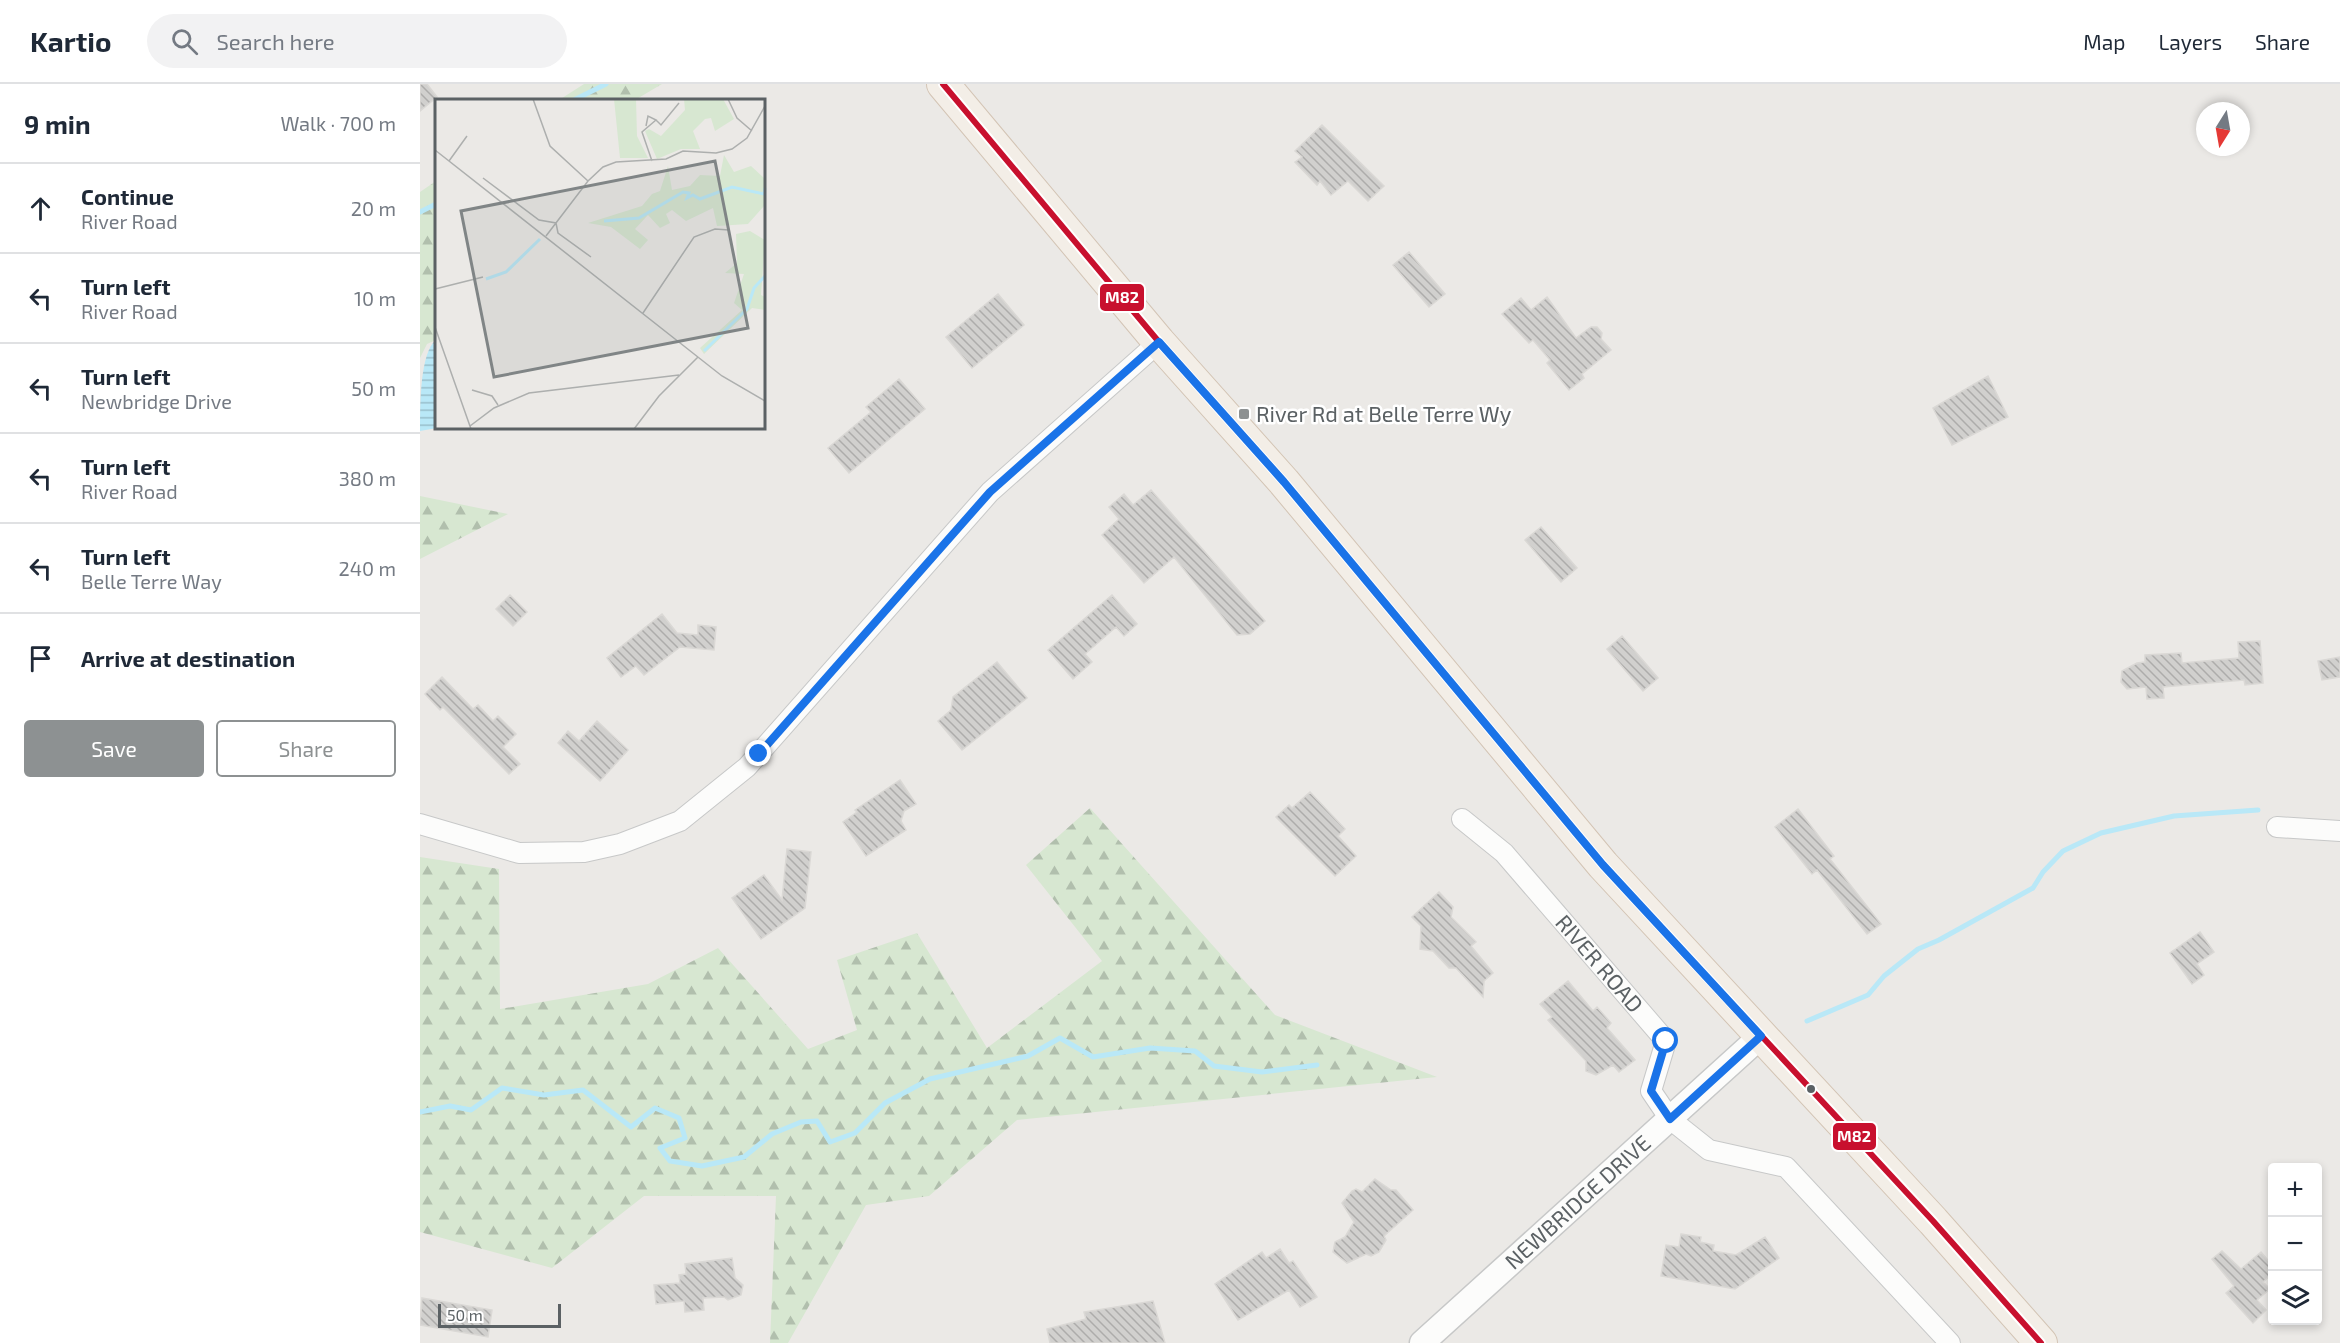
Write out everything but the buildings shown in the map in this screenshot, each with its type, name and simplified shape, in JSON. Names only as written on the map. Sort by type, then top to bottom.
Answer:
[{"type":"main road","points":[[943,84],[1159,342],[1284,482],[1603,865],[1933,1221],[2041,1343]]},
{"type":"street","points":[[420,824],[519,853],[584,852],[620,844],[680,821],[747,767],[990,492],[1159,342]]},
{"type":"street","name":"RIVER ROAD","points":[[1462,819],[1504,853],[1666,1041],[1651,1091],[1670,1119],[1708,1150],[1786,1167],[1950,1343]]},
{"type":"street","points":[[2277,827],[2340,831]]},
{"type":"street","name":"NEWBRIDGE DRIVE","points":[[1422,1343],[1761,1036]]},
{"type":"green space","points":[[584,84],[662,84],[637,99],[561,99]]},
{"type":"green space","points":[[435,182],[435,340],[427,344],[420,358],[420,192]]},
{"type":"green space","points":[[420,496],[508,514],[420,559]]},
{"type":"green space","points":[[1090,808],[1275,1015],[1437,1077],[1017,1120],[929,1196],[866,1205],[788,1343],[770,1343],[776,1196],[644,1196],[552,1268],[420,1232],[420,857],[499,869],[500,1009],[648,984],[718,948],[808,1049],[857,1030],[837,960],[917,933],[987,1048],[1102,961],[1026,865]]},
{"type":"water","points":[[435,341],[435,428],[420,431],[424,367]]},
{"type":"waterway","points":[[576,99],[606,84]]},
{"type":"waterway","points":[[420,212],[435,204]]},
{"type":"waterway","points":[[1807,1021],[1868,995],[1884,976],[1918,949],[1939,940],[2033,888],[2043,872],[2063,851],[2101,833],[2174,816],[2258,810]]},
{"type":"waterway","points":[[420,1112],[450,1106],[471,1110],[502,1088],[544,1095],[583,1090],[631,1127],[655,1108],[679,1118],[685,1138],[660,1148],[670,1161],[702,1166],[744,1157],[772,1134],[801,1122],[817,1121],[830,1142],[855,1133],[885,1103],[930,1079],[1028,1056],[1060,1038],[1093,1057],[1150,1048],[1195,1051],[1214,1066],[1262,1072],[1317,1065]]},
{"type":"transit line","name":"M82","points":[[943,84],[1159,342],[1284,482],[1603,865],[1933,1221],[2041,1343]]},
{"type":"place","name":"River Rd at Belle Terre Wy","points":[[1244,414]]},
{"type":"route","points":[[759,754],[990,492],[1159,342],[1284,482],[1603,865],[1761,1036],[1670,1119],[1651,1091],[1666,1041]]}]
